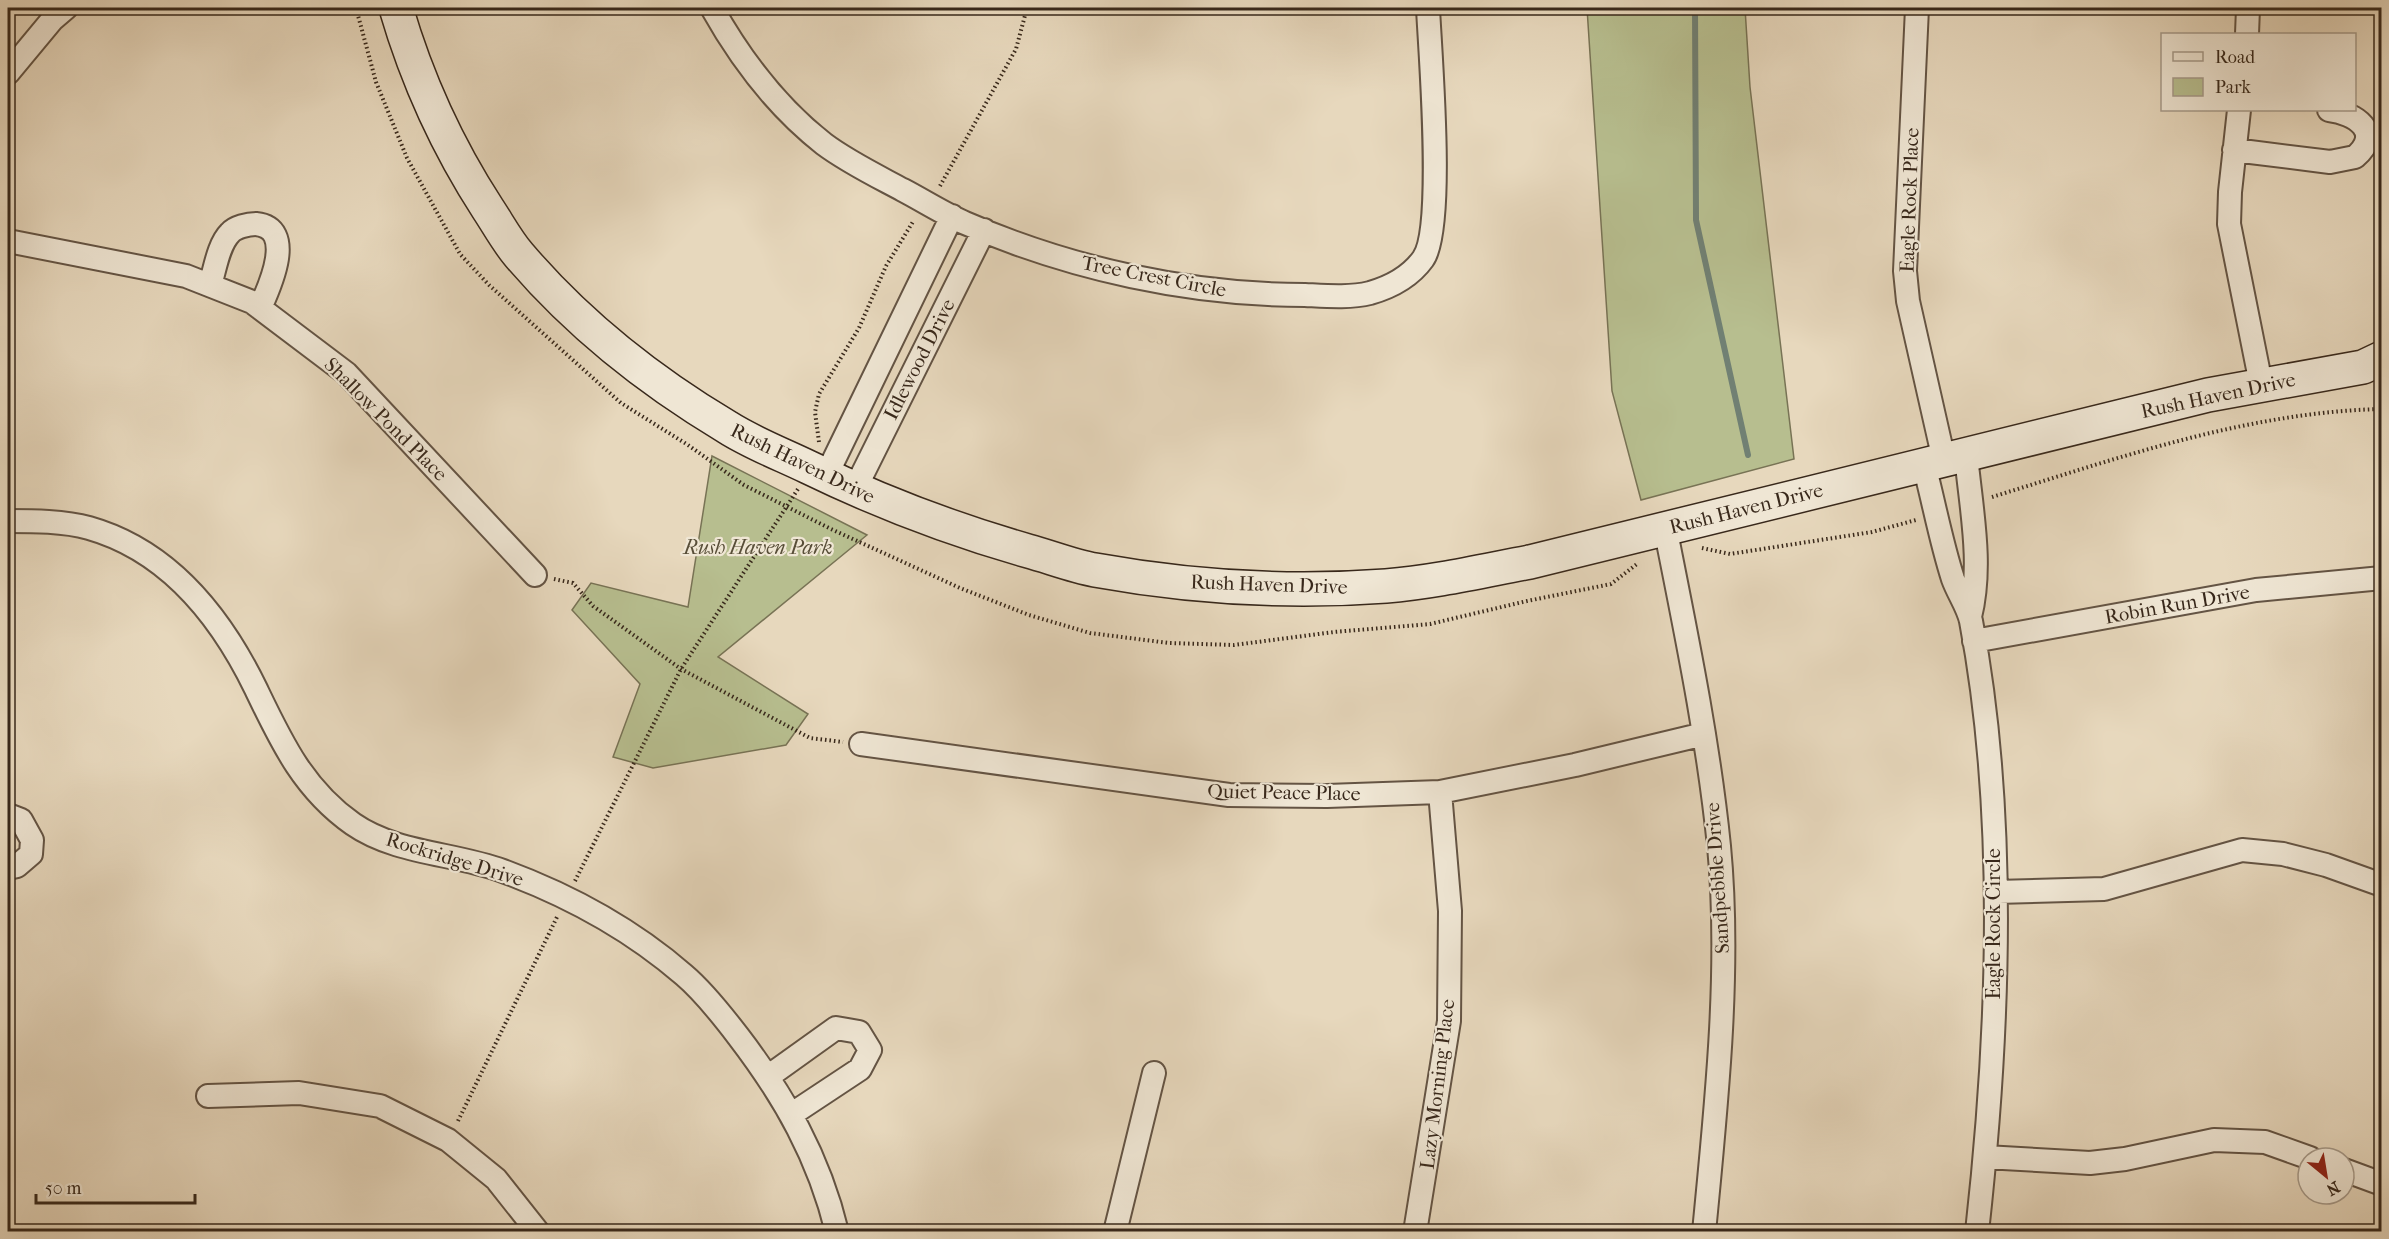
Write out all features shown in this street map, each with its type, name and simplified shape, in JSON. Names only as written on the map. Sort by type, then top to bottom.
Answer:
[{"type":"street","points":[[8,73],[52,20],[66,8]]},
{"type":"street","name":"Rush Haven Drive","points":[[396,8],[411,59],[430,106],[469,179],[516,252],[546,285],[611,345],[687,402],[730,429],[831,478],[920,518],[1092,569],[1167,580],[1257,586],[1387,586],[1453,578],[1667,538],[1945,460],[2155,407],[2261,384],[2376,366]]},
{"type":"street","name":"Tree Crest Circle","points":[[712,8],[766,87],[797,119],[834,150],[928,204],[984,230],[1063,258],[1151,279],[1224,291],[1281,295],[1369,293],[1404,279],[1425,257],[1433,217],[1435,157],[1428,8]]},
{"type":"street","name":"Eagle Rock Place","points":[[1917,8],[1905,272],[1908,301],[1945,460]]},
{"type":"street","points":[[2247,33],[2248,8]]},
{"type":"street","points":[[2239,111],[2229,224],[2261,384]]},
{"type":"street","points":[[2234,150],[2330,162],[2355,157],[2366,144],[2362,122],[2350,114],[2335,111]]},
{"type":"street","name":"Idlewood Drive","points":[[831,478],[952,216]]},
{"type":"street","points":[[210,285],[223,243],[230,232],[249,224],[262,225],[272,233],[278,248],[273,279],[260,308]]},
{"type":"street","name":"Idlewood Drive","points":[[831,478],[984,230]]},
{"type":"street","name":"Shallow Pond Place","points":[[8,241],[186,276],[260,308],[346,373],[535,575]]},
{"type":"street","name":"Eagle Rock Circle","points":[[1945,460],[1971,503],[1977,572],[1970,617]]},
{"type":"street","name":"Eagle Rock Circle","points":[[1945,460],[1937,514],[1954,583],[1970,617],[1974,641],[1987,726],[1996,892],[1985,1157],[1977,1232]]},
{"type":"street","name":"Rockridge Drive","points":[[8,520],[88,528],[132,547],[172,571],[206,607],[243,663],[290,758],[319,795],[354,825],[395,844],[500,870],[567,897],[631,934],[685,976],[725,1020],[769,1076],[792,1114],[814,1157],[837,1232]]},
{"type":"street","name":"Sandpebble Drive","points":[[1667,538],[1704,734],[1719,847],[1723,956],[1704,1232]]},
{"type":"street","name":"Robin Run Drive","points":[[1974,641],[2256,590],[2382,578]]},
{"type":"street","name":"Quiet Peace Place","points":[[861,744],[1229,795],[1328,796],[1440,792],[1575,765],[1704,734]]},
{"type":"street","name":"Lazy Morning Place","points":[[1415,1232],[1449,1021],[1450,911],[1440,792]]},
{"type":"street","points":[[8,815],[21,820],[32,840],[31,854],[17,866],[8,868]]},
{"type":"street","points":[[1996,892],[2104,889],[2242,850],[2283,854],[2382,885]]},
{"type":"street","points":[[769,1076],[836,1028],[859,1032],[870,1050],[860,1070],[792,1114]]},
{"type":"street","points":[[1115,1232],[1154,1073]]},
{"type":"street","points":[[208,1096],[299,1093],[380,1106],[448,1140],[495,1179],[538,1232]]},
{"type":"street","points":[[1985,1157],[2090,1163],[2126,1159],[2214,1140],[2265,1142],[2296,1153]]},
{"type":"street","points":[[2356,1174],[2382,1184]]},
{"type":"path","points":[[356,8],[376,82],[407,158],[460,254],[489,285],[621,403],[688,445],[744,485],[788,505],[831,530],[910,566],[1029,615],[1090,633],[1169,643],[1234,645],[1334,632],[1430,624],[1611,584],[1667,538],[1730,554],[1872,532],[1937,514]]},
{"type":"path","points":[[448,1140],[681,669],[788,505],[831,478],[818,440],[815,412],[819,394],[859,328],[886,266],[908,226],[928,204],[1016,48],[1027,8]]},
{"type":"path","points":[[1971,503],[2177,440],[2294,417],[2382,409]]},
{"type":"path","points":[[535,575],[573,583],[593,606],[681,669],[810,738],[861,744]]},
{"type":"green space","points":[[1587,8],[1745,8],[1750,87],[1794,459],[1641,500],[1612,391]]},
{"type":"green space","name":"Rush Haven Park","points":[[712,456],[867,535],[718,657],[808,714],[786,745],[653,768],[613,757],[640,684],[572,610],[591,583],[688,607]]},
{"type":"waterway","points":[[1695,8],[1696,220],[1748,455]]}]
